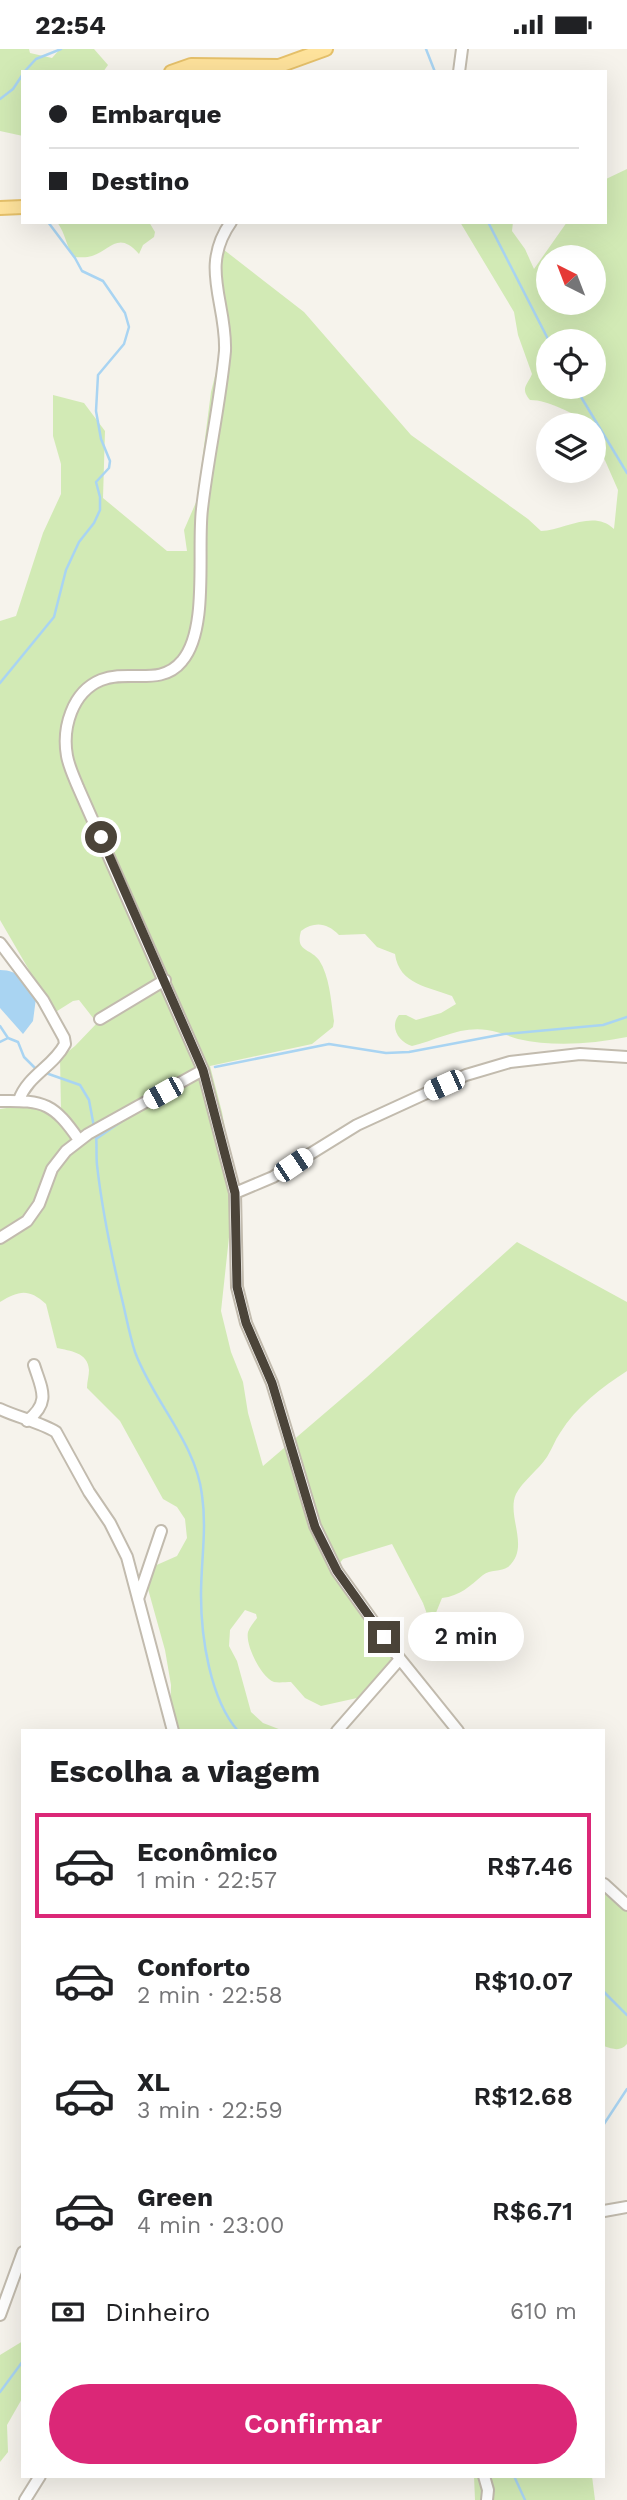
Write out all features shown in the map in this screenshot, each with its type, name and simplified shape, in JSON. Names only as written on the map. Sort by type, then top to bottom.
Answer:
[{"type":"main road","points":[[177,70],[191,65],[279,66],[326,49]]},
{"type":"main road","points":[[0,208],[21,207]]},
{"type":"street","points":[[459,70],[462,49]]},
{"type":"street","points":[[230,224],[218,243],[215,261],[226,336],[202,509],[199,598],[192,641],[183,660],[170,672],[154,677],[102,679],[85,690],[72,708],[65,732],[68,758],[78,787],[203,1070],[235,1193],[237,1287],[246,1323],[272,1383],[315,1527],[337,1571],[400,1659],[456,1729]]},
{"type":"street","points":[[0,943],[43,1000],[65,1044],[23,1090],[19,1100]]},
{"type":"street","points":[[100,1019],[165,980]]},
{"type":"street","points":[[235,1193],[273,1177],[357,1125],[466,1075],[510,1062],[580,1054],[627,1057]]},
{"type":"street","points":[[0,1238],[27,1221],[39,1204],[52,1169],[66,1151],[84,1137],[203,1070]]},
{"type":"street","points":[[0,1101],[19,1100],[51,1107],[84,1137]]},
{"type":"street","points":[[27,1421],[42,1405],[43,1396],[34,1365]]},
{"type":"street","points":[[0,1409],[27,1421],[48,1426],[61,1438],[79,1474],[110,1523],[127,1557],[172,1729]]},
{"type":"street","points":[[138,1599],[161,1531]]},
{"type":"street","points":[[339,1729],[400,1659]]},
{"type":"street","points":[[605,1885],[627,1905]]},
{"type":"street","points":[[605,2211],[627,2207]]},
{"type":"street","points":[[1,2315],[21,2258]]},
{"type":"street","points":[[24,2500],[39,2478]]},
{"type":"street","points":[[485,2478],[487,2500]]},
{"type":"green space","points":[[0,49],[29,49],[30,53],[52,58],[60,49],[94,49],[108,65],[104,70],[21,70],[21,136],[0,131]]},
{"type":"green space","points":[[627,169],[627,1037],[559,1044],[518,1039],[477,1029],[412,1046],[403,1041],[395,1029],[399,1015],[416,1020],[441,1013],[456,1004],[452,996],[409,979],[402,972],[395,954],[377,947],[365,934],[339,935],[330,928],[316,925],[301,931],[300,943],[319,960],[326,974],[333,1027],[312,1044],[210,1066],[235,1182],[221,1311],[231,1352],[243,1382],[248,1413],[263,1466],[517,1242],[627,1302],[627,1371],[582,1406],[566,1424],[547,1457],[516,1494],[514,1512],[518,1551],[515,1559],[505,1569],[486,1573],[459,1593],[442,1598],[431,1625],[423,1603],[392,1544],[343,1559],[339,1564],[342,1571],[400,1651],[357,1698],[321,1706],[305,1698],[291,1682],[274,1682],[269,1679],[259,1667],[249,1645],[248,1632],[257,1618],[256,1614],[245,1610],[230,1630],[229,1646],[237,1661],[251,1712],[263,1723],[279,1729],[170,1729],[171,1685],[165,1650],[143,1571],[177,1556],[187,1538],[185,1519],[177,1507],[163,1499],[120,1421],[87,1388],[89,1370],[85,1359],[78,1353],[57,1348],[46,1304],[29,1293],[13,1295],[0,1302],[0,1109],[26,1105],[61,1111],[60,1058],[97,1023],[79,1000],[54,1013],[0,920],[0,621],[16,616],[43,533],[61,494],[61,464],[53,436],[53,395],[84,403],[105,431],[103,498],[167,551],[187,551],[184,530],[197,500],[211,392],[221,352],[212,247],[219,246],[304,312],[411,435],[541,531],[588,521],[606,523],[614,529],[618,490],[606,463],[606,413],[573,413],[552,404],[530,400],[525,393],[525,387],[532,374],[518,335],[514,312],[461,224],[513,224],[512,231],[525,249],[534,269],[536,266],[536,315],[606,315],[606,245],[551,245],[566,224],[607,224],[607,179]]},
{"type":"green space","points":[[58,224],[150,224],[155,232],[154,237],[143,245],[139,254],[132,247],[120,243],[92,256],[74,257]]},
{"type":"green space","points":[[605,1879],[627,1898],[627,2044],[613,2049],[605,2046]]},
{"type":"green space","points":[[21,2342],[21,2400],[7,2425],[8,2452],[0,2462],[0,2355]]},
{"type":"green space","points":[[474,2478],[592,2478],[595,2500],[475,2500]]},
{"type":"water","points":[[0,970],[18,975],[36,998],[33,1021],[23,1034],[0,1008]]},
{"type":"waterway","points":[[26,70],[36,59],[61,49]]},
{"type":"waterway","points":[[426,49],[434,70]]},
{"type":"waterway","points":[[0,99],[13,89],[21,77]]},
{"type":"waterway","points":[[0,683],[54,617],[66,570],[79,542],[94,523],[100,510],[96,482],[109,468],[110,461],[101,439],[96,411],[98,375],[124,344],[129,327],[125,313],[103,281],[82,271],[50,224]]},
{"type":"waterway","points":[[489,224],[543,329]]},
{"type":"waterway","points":[[582,399],[627,473]]},
{"type":"waterway","points":[[215,1067],[329,1044],[386,1053],[409,1052],[504,1034],[603,1025],[627,1017]]},
{"type":"waterway","points":[[0,1026],[8,1038]]},
{"type":"waterway","points":[[8,1038],[18,1042],[24,1057],[37,1070]]},
{"type":"waterway","points":[[0,1042],[8,1038]]},
{"type":"waterway","points":[[43,1072],[80,1085],[89,1100],[94,1127]]},
{"type":"waterway","points":[[96,1139],[125,1119]]},
{"type":"waterway","points":[[96,1134],[104,1214],[135,1352],[152,1388],[183,1440],[198,1476],[204,1520],[201,1595],[205,1648],[220,1702],[236,1729]]},
{"type":"waterway","points":[[605,1993],[627,2015]]},
{"type":"waterway","points":[[605,2122],[627,2089]]},
{"type":"waterway","points":[[0,2392],[21,2364]]},
{"type":"waterway","points":[[515,2478],[525,2500]]},
{"type":"route","points":[[101,837],[203,1070],[235,1193],[237,1287],[246,1323],[272,1383],[315,1527],[337,1571],[384,1637]]}]
